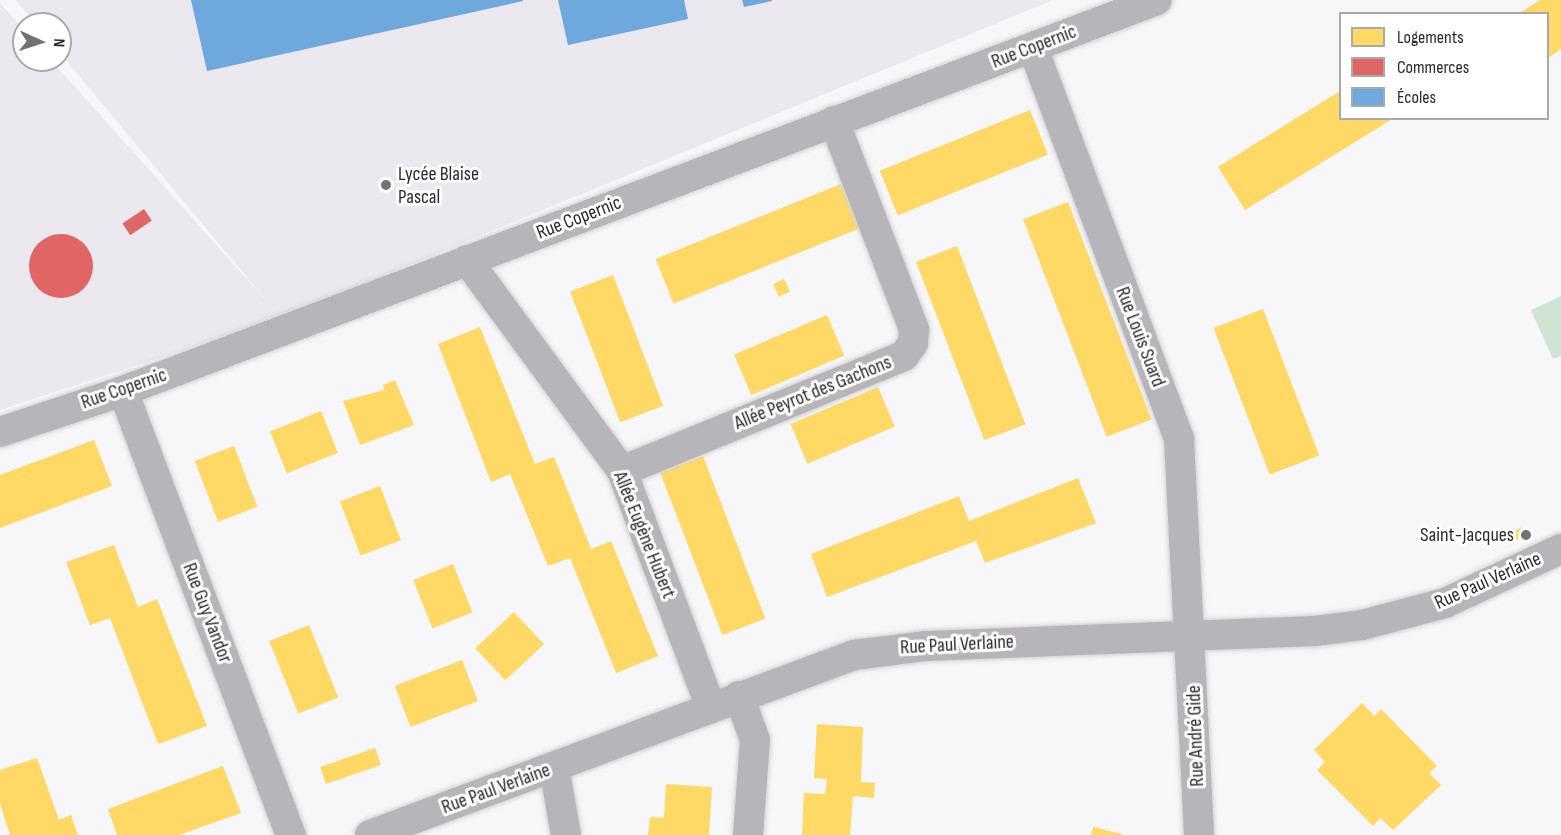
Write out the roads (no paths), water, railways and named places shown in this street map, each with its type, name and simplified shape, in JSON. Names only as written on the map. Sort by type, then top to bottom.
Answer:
[{"type":"street","name":"Rue Copernic","points":[[0,432],[123,391],[1157,0]]},
{"type":"street","name":"Rue Louis Suard","points":[[1033,48],[1179,439],[1184,573],[1190,637]]},
{"type":"street","name":"Allée Peyrot des Gachons","points":[[622,471],[904,356],[913,343],[914,329],[834,121]]},
{"type":"street","name":"Allée Eugène Hubert","points":[[467,260],[622,471],[711,708]]},
{"type":"street","name":"Rue Guy Vandor","points":[[123,391],[291,835]]},
{"type":"street","name":"Rue Paul Verlaine","points":[[370,835],[854,655],[890,648],[1316,631],[1362,624],[1445,603],[1561,549]]},
{"type":"street","name":"Rue André Gide","points":[[1190,637],[1200,835]]},
{"type":"street","points":[[739,696],[755,740],[748,835]]},
{"type":"street","points":[[554,767],[566,835]]},
{"type":"place","name":"Lycée Blaise Pascal","points":[[386,185]]},
{"type":"place","name":"Saint-Jacques","points":[[1526,535]]}]
